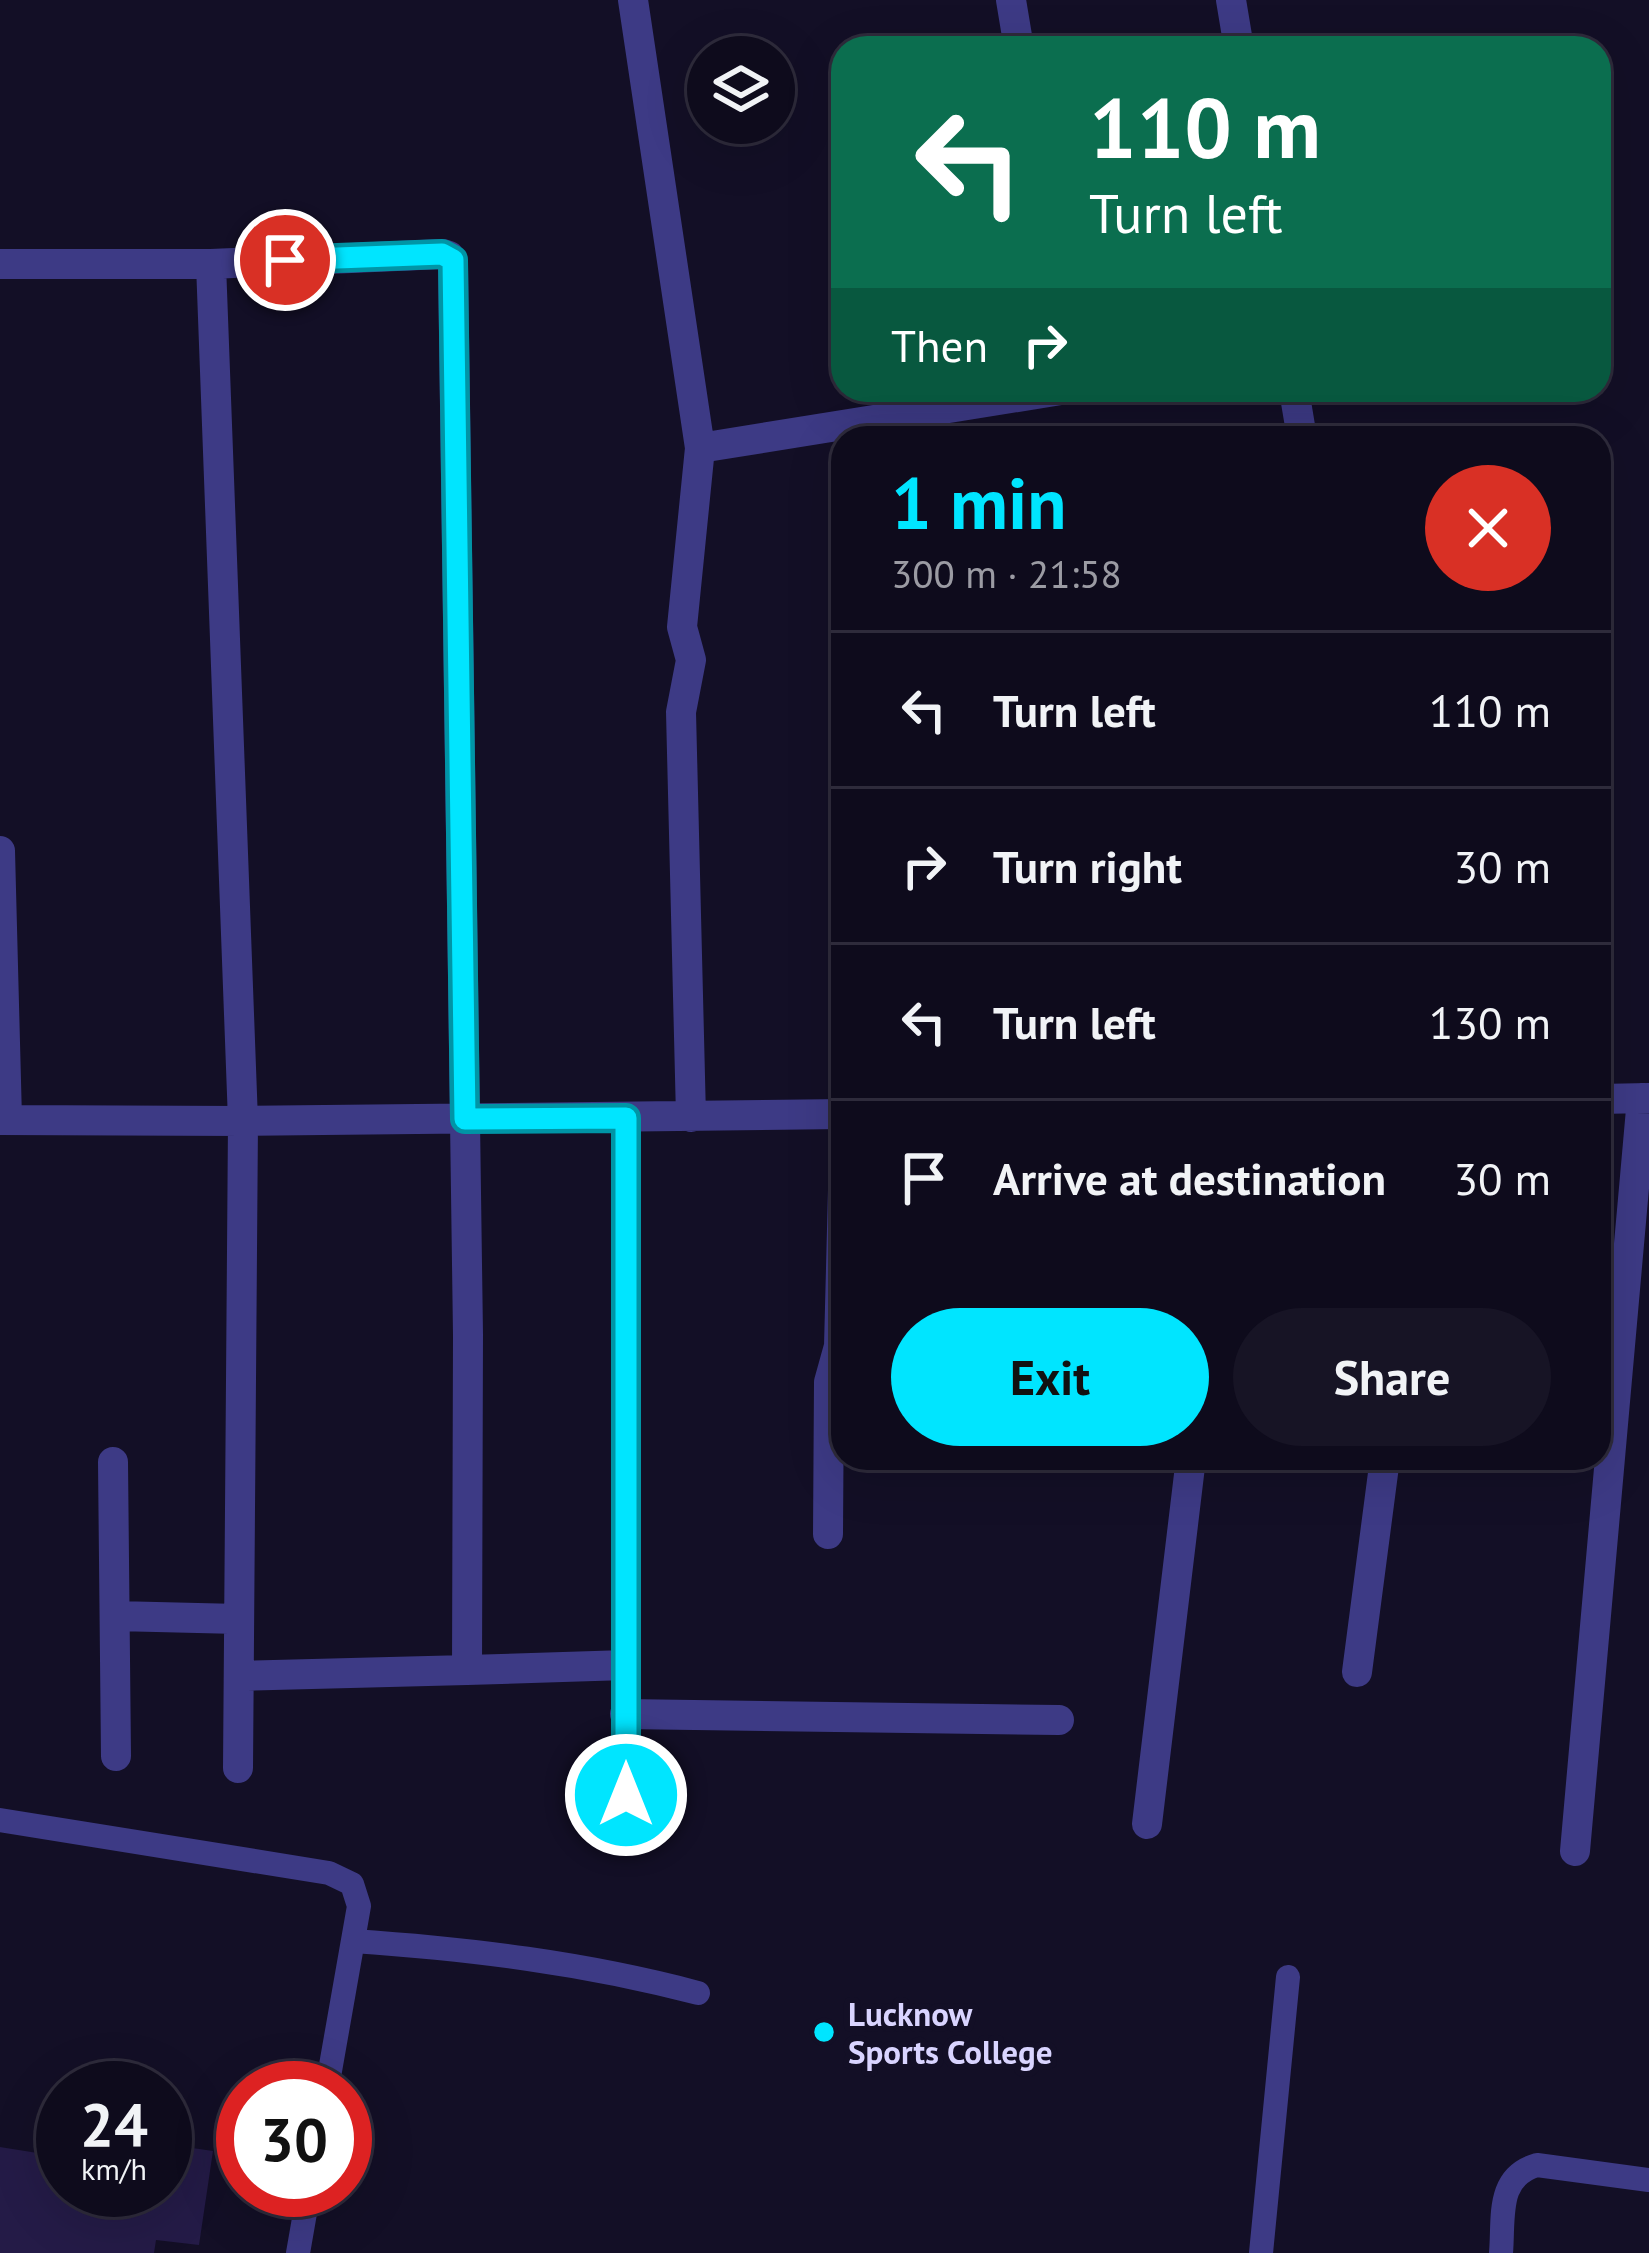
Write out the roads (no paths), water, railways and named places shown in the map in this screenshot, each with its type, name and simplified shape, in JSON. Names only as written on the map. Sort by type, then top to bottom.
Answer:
[{"type":"street","points":[[633,0],[700,448],[682,627],[691,660],[681,712],[691,1117]]},
{"type":"street","points":[[1011,0],[1017,36]]},
{"type":"street","points":[[1231,0],[1237,36]]},
{"type":"street","points":[[0,264],[212,264],[442,254],[453,260],[467,1670]]},
{"type":"street","points":[[212,264],[243,1121],[238,1768]]},
{"type":"street","points":[[837,426],[986,402]]},
{"type":"street","points":[[700,448],[831,427]]},
{"type":"street","points":[[0,851],[4,1119],[831,1114]]},
{"type":"street","points":[[1611,1099],[1646,1098],[1611,1469]]},
{"type":"street","points":[[626,1118],[626,1795]]},
{"type":"street","points":[[827,1534],[831,1375]]},
{"type":"street","points":[[112,1462],[116,1756]]},
{"type":"street","points":[[1147,1824],[1190,1470]]},
{"type":"street","points":[[1357,1672],[1383,1470]]},
{"type":"street","points":[[1575,1851],[1611,1470]]},
{"type":"street","points":[[115,1616],[239,1619]]},
{"type":"street","points":[[239,1676],[626,1665]]},
{"type":"street","points":[[625,1714],[1059,1720]]},
{"type":"lane","points":[[0,1820],[213,1852],[340,1876],[352,1884],[359,1906],[332,2061]]},
{"type":"lane","points":[[353,1941],[471,1949],[637,1976],[698,1993]]},
{"type":"lane","points":[[1261,2253],[1288,1977]]},
{"type":"lane","points":[[1501,2253],[1506,2195],[1510,2180],[1521,2170],[1537,2165],[1649,2180]]},
{"type":"lane","points":[[298,2253],[304,2217]]},
{"type":"place","name":"Lucknow Sports College","points":[[824,2032]]}]
